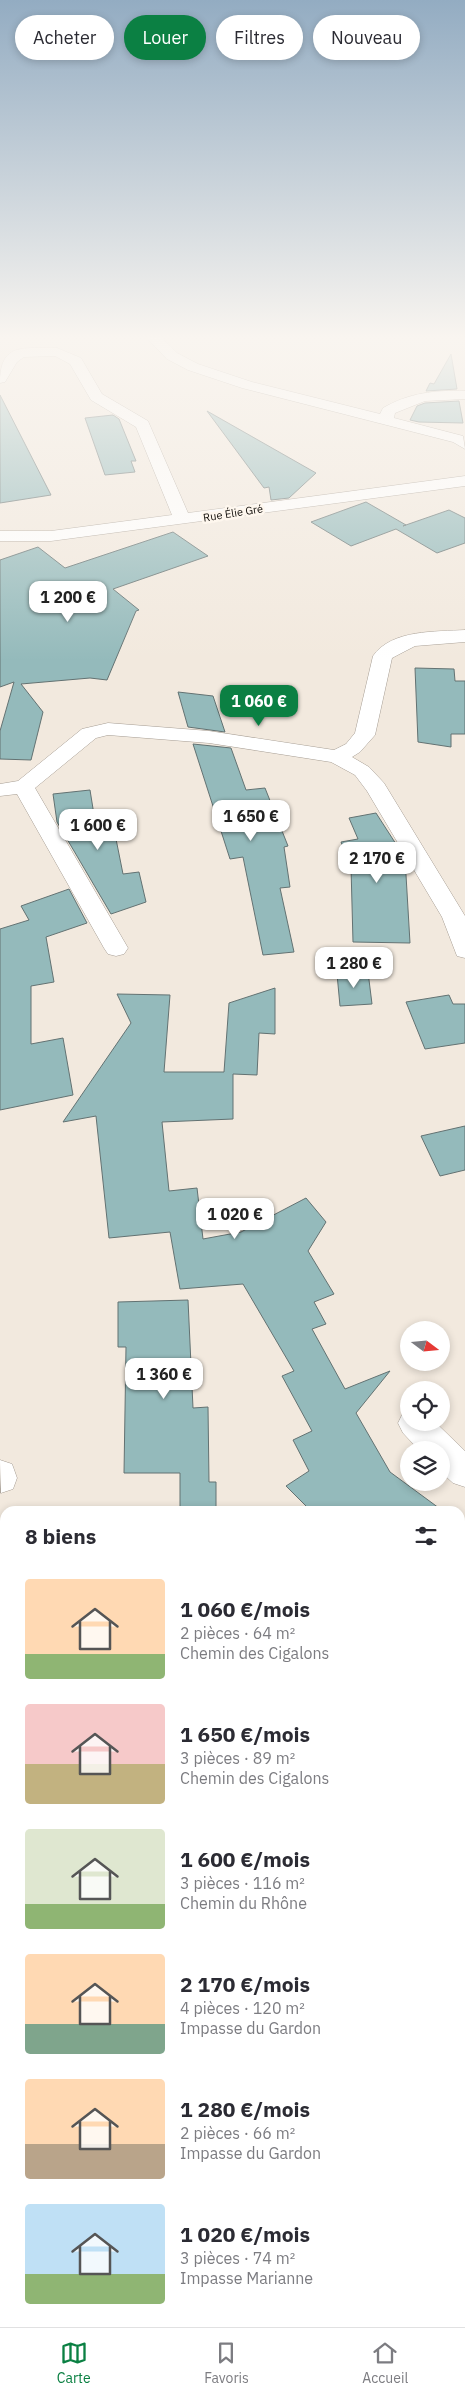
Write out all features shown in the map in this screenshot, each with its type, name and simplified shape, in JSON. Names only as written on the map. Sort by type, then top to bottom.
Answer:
[{"type":"street","points":[[151,444],[182,520]]},
{"type":"street","name":"Rue Élie Gré","points":[[0,536],[51,536],[454,484],[465,481]]},
{"type":"street","points":[[337,757],[353,748],[365,736],[383,656],[391,647],[416,639],[465,636]]},
{"type":"street","points":[[0,790],[24,787],[89,733],[108,729],[209,737],[337,757],[362,771],[376,788],[454,916],[465,950]]},
{"type":"street","points":[[24,787],[116,948]]},
{"type":"street","points":[[422,1431],[432,1441]]},
{"type":"street","points":[[450,1458],[465,1472]]},
{"type":"building","points":[[0,444],[25,444],[51,495],[0,503]]},
{"type":"building","points":[[94,444],[129,444],[136,461],[131,461],[135,472],[105,475]]},
{"type":"building","points":[[231,444],[264,444],[316,473],[289,498],[271,500],[269,487],[264,488]]},
{"type":"building","points":[[366,502],[406,525],[449,510],[465,518],[465,543],[437,553],[396,529],[351,546],[311,522]]},
{"type":"building","points":[[173,532],[208,556],[113,589],[139,610],[136,611],[107,680],[90,678],[21,684],[43,712],[31,760],[0,759],[0,731],[14,682],[0,687],[0,560],[38,547],[65,568]]},
{"type":"building","points":[[415,668],[454,669],[455,681],[465,681],[465,734],[451,734],[451,747],[418,742]]},
{"type":"building","points":[[178,692],[213,696],[225,732],[188,727]]},
{"type":"building","points":[[193,744],[231,748],[246,790],[265,788],[288,846],[284,847],[290,887],[280,888],[294,952],[263,955],[243,857],[230,859]]},
{"type":"building","points":[[90,790],[95,821],[112,819],[123,874],[139,872],[146,902],[111,914],[57,822],[53,794]]},
{"type":"building","points":[[376,813],[405,858],[410,943],[353,942],[351,867],[341,842],[358,839],[349,818]]},
{"type":"building","points":[[69,889],[87,923],[46,937],[54,982],[31,986],[31,1044],[63,1038],[73,1095],[0,1110],[0,929],[29,920],[21,906]]},
{"type":"building","points":[[368,972],[372,1004],[340,1006],[337,974]]},
{"type":"building","points":[[275,988],[275,1034],[259,1033],[257,1075],[233,1074],[233,1119],[162,1122],[169,1191],[197,1188],[203,1239],[241,1232],[306,1198],[326,1222],[308,1251],[334,1294],[314,1302],[326,1324],[312,1329],[345,1389],[390,1371],[356,1413],[390,1472],[400,1479],[400,1491],[416,1491],[436,1506],[306,1506],[286,1486],[309,1471],[293,1440],[312,1431],[282,1376],[294,1371],[243,1284],[180,1289],[170,1232],[109,1238],[96,1116],[63,1122],[131,1023],[117,994],[170,995],[164,1072],[224,1072],[229,1003]]},
{"type":"building","points":[[449,995],[453,1004],[465,1004],[465,1043],[425,1049],[406,1002]]},
{"type":"building","points":[[465,1126],[465,1170],[440,1176],[421,1136]]},
{"type":"building","points":[[188,1300],[193,1408],[208,1407],[209,1482],[216,1482],[216,1506],[180,1506],[180,1473],[124,1473],[126,1347],[118,1347],[118,1302]]}]
